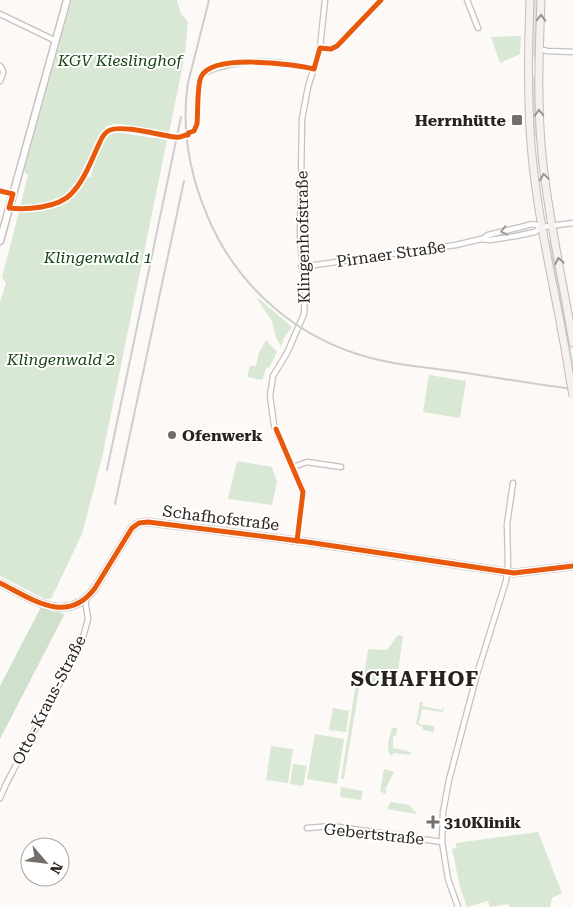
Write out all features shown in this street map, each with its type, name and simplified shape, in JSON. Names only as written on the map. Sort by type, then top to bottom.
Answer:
[{"type":"main road","points":[[530,0],[528,64],[530,134],[542,228],[573,396]]},
{"type":"main road","points":[[542,0],[539,49],[540,137],[552,226],[573,343]]},
{"type":"street","points":[[0,241],[67,0]]},
{"type":"street","name":"Klingenhofstraße","points":[[297,541],[304,496],[276,429],[271,411],[270,396],[273,376],[287,353],[304,314],[305,292],[301,267],[300,202],[302,119],[308,87],[320,48],[325,0]]},
{"type":"street","points":[[320,48],[331,49],[337,46],[381,0]]},
{"type":"street","points":[[467,0],[478,28]]},
{"type":"street","points":[[0,14],[56,41]]},
{"type":"street","points":[[539,49],[573,52]]},
{"type":"street","points":[[204,73],[220,66],[242,62],[283,63],[314,69]]},
{"type":"street","points":[[0,66],[3,70],[0,81]]},
{"type":"street","points":[[0,191],[13,194]]},
{"type":"street","name":"Pirnaer Straße","points":[[301,267],[490,240],[573,223]]},
{"type":"street","name":"Pirnaer Straße","points":[[481,240],[488,235],[533,224],[542,228]]},
{"type":"street","points":[[292,467],[307,462],[341,467]]},
{"type":"street","points":[[458,907],[448,879],[442,842],[443,812],[449,780],[476,674],[504,589],[507,572],[507,524],[513,484]]},
{"type":"street","name":"Schafhofstraße","points":[[85,599],[96,588],[132,528],[142,522],[297,541],[507,572],[525,573],[573,566]]},
{"type":"street","points":[[0,583],[42,604],[53,607],[70,606],[85,599]]},
{"type":"street","name":"Otto-Kraus-Straße","points":[[0,798],[6,782],[82,641],[88,619],[85,599]]},
{"type":"street","name":"Gebertstraße","points":[[307,828],[332,826],[442,842]]},
{"type":"green space","name":"KGV Kieslinghof","points":[[72,0],[177,0],[181,14],[188,22],[185,54],[169,133],[120,124],[107,126],[70,192],[58,200],[23,208],[20,207],[28,175],[24,172]]},
{"type":"green space","points":[[533,0],[538,0],[536,57],[530,57]]},
{"type":"green space","points":[[521,36],[520,54],[500,63],[491,37]]},
{"type":"green space","points":[[530,75],[535,76],[537,137],[533,137]]},
{"type":"green space","points":[[115,132],[167,140],[102,458],[82,534],[51,599],[45,599],[0,576],[0,302],[6,283],[2,277],[19,212],[61,203],[70,197],[85,176],[91,177],[101,144],[104,139]]},
{"type":"green space","points":[[550,240],[573,360],[573,377],[548,241]]},
{"type":"green space","points":[[258,298],[292,327],[283,339],[281,346],[276,338],[272,321]]},
{"type":"green space","points":[[266,340],[277,352],[269,368],[267,367],[262,380],[247,377],[250,366],[256,366],[259,353]]},
{"type":"green space","points":[[429,375],[466,381],[460,418],[423,412]]},
{"type":"green space","points":[[237,461],[272,467],[277,482],[272,505],[228,499]]},
{"type":"green space","points":[[41,607],[64,615],[0,739],[0,686]]},
{"type":"green space","points":[[398,635],[403,636],[396,686],[363,683],[368,649],[387,650]]},
{"type":"green space","points":[[357,676],[361,676],[344,779],[341,779]]},
{"type":"green space","points":[[420,702],[423,702],[422,706],[442,710],[444,706],[443,712],[422,709],[419,724],[434,726],[434,732],[423,730],[423,727],[416,724]]},
{"type":"green space","points":[[333,708],[349,711],[346,732],[329,730]]},
{"type":"green space","points":[[392,728],[397,728],[396,736],[393,736],[393,748],[411,752],[411,755],[394,753],[391,756],[388,746]]},
{"type":"green space","points":[[315,734],[344,739],[337,784],[307,779]]},
{"type":"green space","points":[[271,746],[293,749],[288,783],[266,780]]},
{"type":"green space","points":[[293,764],[307,766],[303,786],[290,784]]},
{"type":"green space","points":[[384,769],[394,772],[385,790],[387,791],[385,794],[380,791]]},
{"type":"green space","points":[[341,787],[363,791],[361,800],[340,797]]},
{"type":"green space","points":[[391,802],[409,805],[417,814],[387,809]]},
{"type":"green space","points":[[538,832],[562,893],[552,898],[550,907],[509,907],[508,904],[490,907],[488,901],[467,907],[460,887],[452,849],[456,848],[456,843]]},
{"type":"railway","points":[[187,87],[209,0]]},
{"type":"railway","points":[[188,82],[185,116],[188,150],[195,183],[207,215],[218,239],[248,282],[287,318],[332,344],[357,354],[381,360],[573,389]]},
{"type":"railway","points":[[107,470],[181,117]]},
{"type":"railway","points":[[115,504],[184,181]]},
{"type":"cycle path","points":[[0,191],[13,194],[9,208],[42,207],[65,199],[80,183],[104,134],[108,131],[124,129],[175,137],[188,135],[188,133],[194,131],[197,124],[200,81],[201,77],[208,70],[220,65],[254,62],[314,69],[320,48],[331,49],[337,46],[381,0]]},
{"type":"cycle path","points":[[276,429],[303,492],[297,541]]},
{"type":"cycle path","points":[[0,583],[24,596],[49,606],[73,606],[84,599],[95,588],[132,528],[139,523],[148,522],[307,542],[514,573],[573,566]]},
{"type":"place","name":"Herrnhütte","points":[[517,120]]},
{"type":"place","name":"Ofenwerk","points":[[172,435]]},
{"type":"place","name":"310Klinik","points":[[433,822]]},
{"type":"district","name":"SCHAFHOF","points":[[415,679]]},
{"type":"park label","name":"Klingenwald 1","points":[[98,257]]},
{"type":"park label","name":"Klingenwald 2","points":[[61,359]]}]
